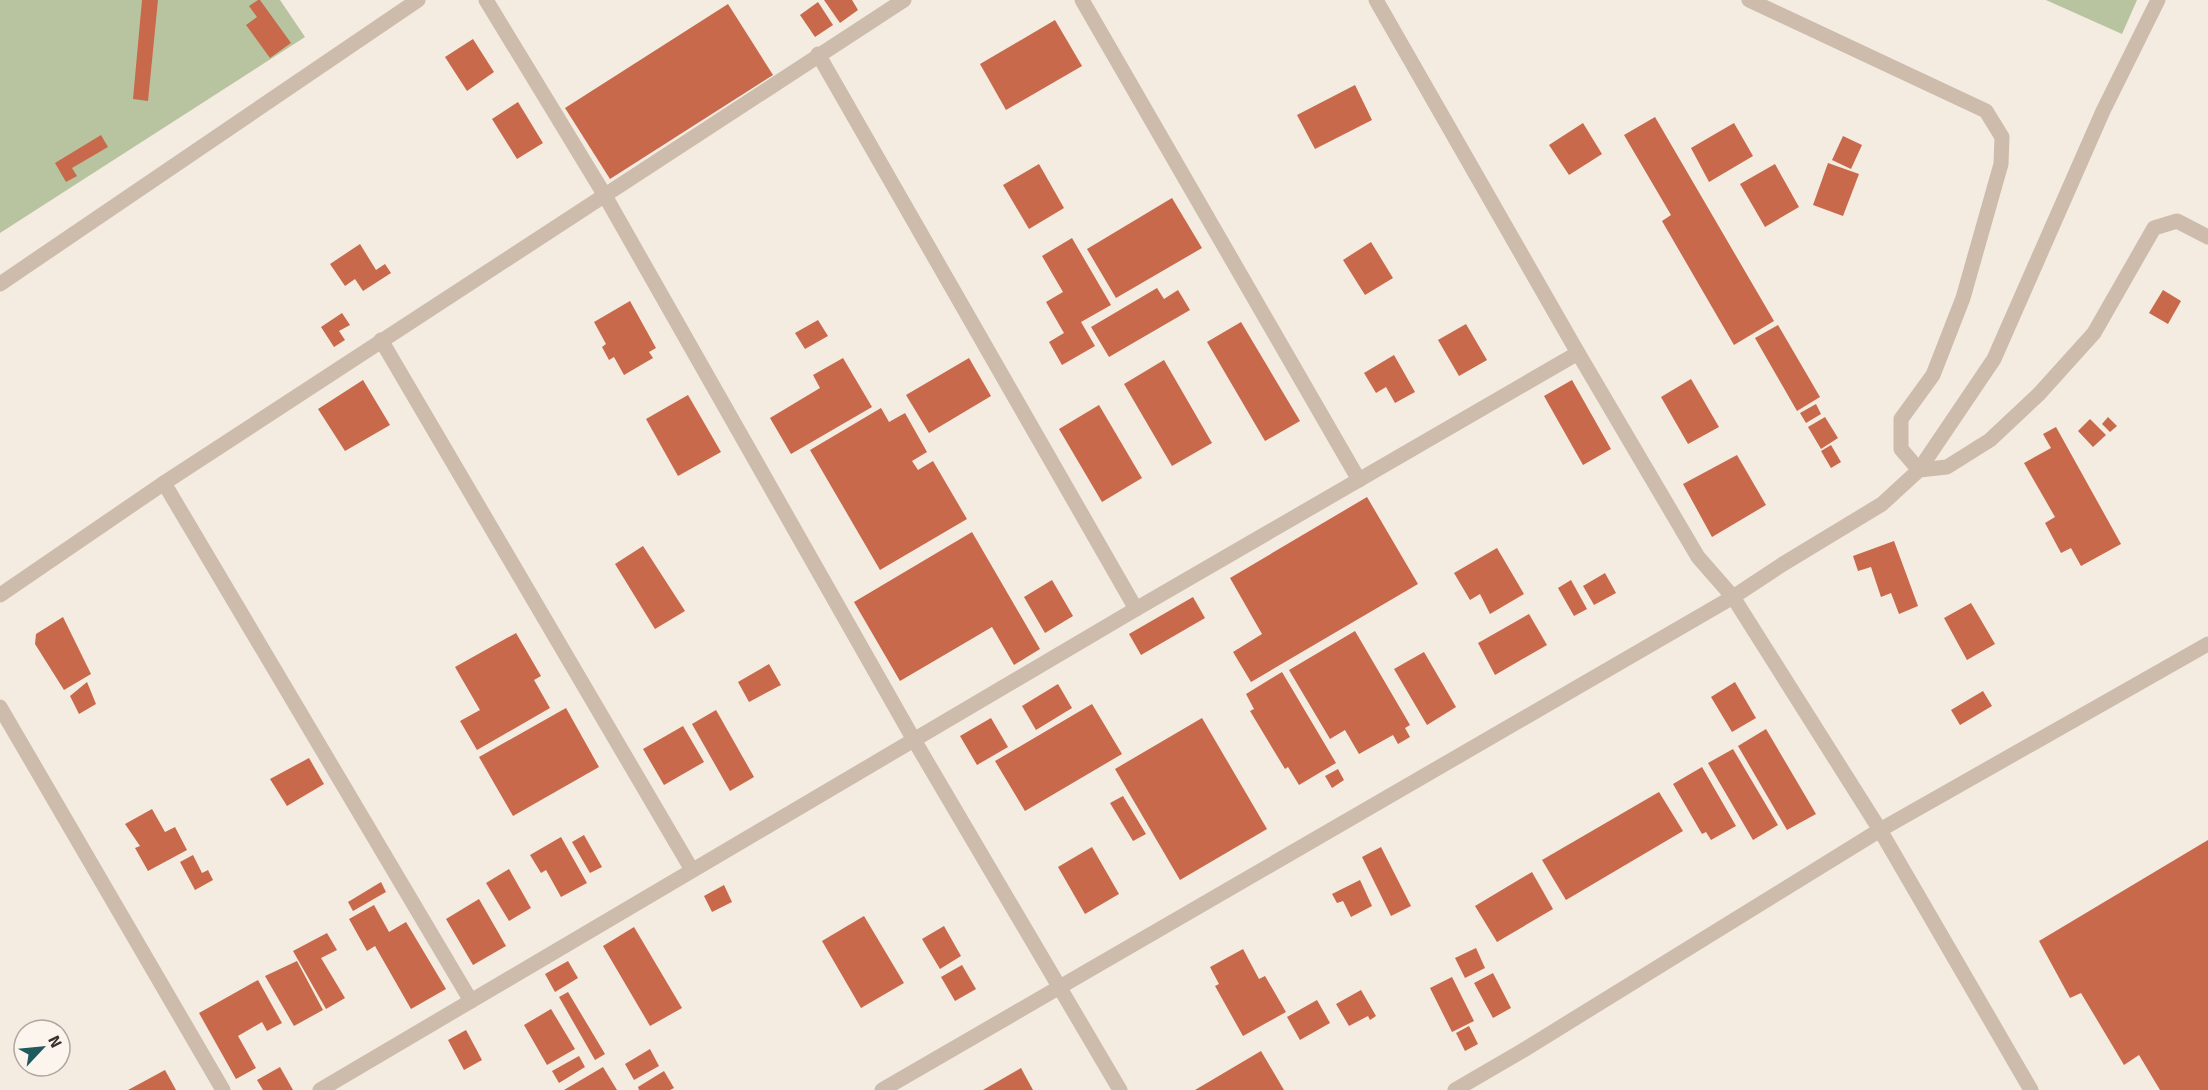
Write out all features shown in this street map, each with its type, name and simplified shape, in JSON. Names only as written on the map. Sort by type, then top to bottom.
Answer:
[{"type":"street","points":[[0,284],[418,0]]},
{"type":"street","points":[[486,0],[604,194],[914,740],[1120,1090]]},
{"type":"street","points":[[0,595],[164,483],[381,340],[904,0]]},
{"type":"street","points":[[1082,0],[1359,480]]},
{"type":"street","points":[[1376,0],[1698,557],[1733,597],[1880,830],[2031,1090]]},
{"type":"street","points":[[1749,0],[1986,111],[2002,137],[2001,164],[1963,298],[1933,375],[1901,419],[1901,449],[1919,470]]},
{"type":"street","points":[[882,1090],[1733,597],[1882,504],[1919,470],[1994,359],[2103,111],[2158,0]]},
{"type":"street","points":[[818,54],[1136,609]]},
{"type":"street","points":[[1919,470],[1947,467],[1990,440],[2039,394],[2094,333],[2154,228],[2177,221],[2208,237]]},
{"type":"street","points":[[381,340],[692,870]]},
{"type":"street","points":[[320,1090],[1136,609],[1578,353]]},
{"type":"street","points":[[164,483],[471,1000]]},
{"type":"street","points":[[1455,1090],[1880,830],[2208,644]]},
{"type":"street","points":[[0,707],[223,1090]]},
{"type":"green space","points":[[0,0],[280,0],[305,37],[0,233]]},
{"type":"green space","points":[[2046,0],[2137,0],[2122,34]]},
{"type":"building","points":[[142,0],[158,0],[148,101],[133,99]]},
{"type":"building","points":[[258,0],[291,43],[270,58],[246,25],[257,17],[249,6]]},
{"type":"building","points":[[824,0],[852,0],[858,10],[840,23]]},
{"type":"building","points":[[818,2],[833,25],[815,37],[800,15]]},
{"type":"building","points":[[728,4],[773,75],[610,179],[565,108]]},
{"type":"building","points":[[1055,20],[1082,66],[1006,110],[980,64]]},
{"type":"building","points":[[473,39],[494,72],[467,91],[445,57]]},
{"type":"building","points":[[1355,85],[1372,120],[1315,149],[1297,115]]},
{"type":"building","points":[[518,102],[543,143],[517,159],[492,119]]},
{"type":"building","points":[[1655,117],[1774,321],[1734,345],[1662,221],[1671,215],[1624,135]]},
{"type":"building","points":[[1583,123],[1602,154],[1569,175],[1549,145]]},
{"type":"building","points":[[1734,123],[1753,156],[1709,182],[1691,148]]},
{"type":"building","points":[[101,135],[108,147],[72,168],[77,176],[66,182],[55,163]]},
{"type":"building","points":[[1843,136],[1862,145],[1851,169],[1832,160]]},
{"type":"building","points":[[1828,163],[1859,174],[1843,216],[1813,205]]},
{"type":"building","points":[[1039,164],[1064,208],[1029,229],[1003,185]]},
{"type":"building","points":[[1775,164],[1799,207],[1765,227],[1740,184]]},
{"type":"building","points":[[1172,198],[1202,248],[1116,298],[1087,249]]},
{"type":"building","points":[[1072,238],[1111,305],[1081,322],[1095,346],[1062,365],[1049,342],[1064,333],[1046,302],[1063,292],[1042,256]]},
{"type":"building","points":[[1371,242],[1393,278],[1365,295],[1343,260]]},
{"type":"building","points":[[360,244],[376,270],[385,264],[391,273],[363,291],[355,279],[345,286],[330,264]]},
{"type":"building","points":[[1157,288],[1164,299],[1178,290],[1190,310],[1109,357],[1091,327]]},
{"type":"building","points":[[2163,290],[2181,301],[2168,324],[2149,313]]},
{"type":"building","points":[[630,301],[656,348],[649,352],[653,358],[624,375],[614,357],[609,360],[602,347],[606,344],[594,322]]},
{"type":"building","points":[[342,313],[350,325],[339,331],[345,340],[334,347],[321,327]]},
{"type":"building","points":[[818,320],[828,336],[805,349],[795,333]]},
{"type":"building","points":[[1241,322],[1300,421],[1265,441],[1207,342]]},
{"type":"building","points":[[1466,324],[1487,360],[1459,376],[1438,340]]},
{"type":"building","points":[[1778,325],[1820,397],[1797,411],[1755,338]]},
{"type":"building","points":[[1394,355],[1415,392],[1395,403],[1386,387],[1376,393],[1364,373]]},
{"type":"building","points":[[843,358],[872,407],[791,454],[770,418],[820,388],[813,375]]},
{"type":"building","points":[[969,358],[991,396],[929,433],[906,395]]},
{"type":"building","points":[[1164,360],[1212,443],[1172,466],[1124,384]]},
{"type":"building","points":[[1691,379],[1719,427],[1688,444],[1661,397]]},
{"type":"building","points":[[363,380],[390,425],[345,451],[318,409]]},
{"type":"building","points":[[1572,380],[1611,449],[1583,465],[1544,396]]},
{"type":"building","points":[[688,395],[721,452],[678,476],[646,419]]},
{"type":"building","points":[[1816,404],[1821,414],[1806,423],[1800,413]]},
{"type":"building","points":[[1099,405],[1142,478],[1102,502],[1059,429]]},
{"type":"building","points":[[881,408],[889,422],[905,413],[927,452],[912,461],[918,470],[933,461],[967,519],[880,570],[810,450]]},
{"type":"building","points":[[1825,417],[1838,438],[1821,449],[1808,427]]},
{"type":"building","points":[[2108,417],[2117,426],[2110,432],[2102,424]]},
{"type":"building","points":[[2090,419],[2106,435],[2093,447],[2078,431]]},
{"type":"building","points":[[2056,427],[2121,544],[2081,566],[2071,548],[2061,553],[2045,523],[2055,517],[2024,463],[2051,448],[2043,434]]},
{"type":"building","points":[[1831,445],[1841,462],[1831,468],[1821,451]]},
{"type":"building","points":[[1737,455],[1766,505],[1712,537],[1683,484]]},
{"type":"building","points":[[1367,497],[1418,584],[1251,682],[1233,652],[1262,634],[1230,578]]},
{"type":"building","points":[[972,532],[1040,649],[1014,665],[992,627],[900,681],[854,602]]},
{"type":"building","points":[[1894,541],[1918,606],[1899,614],[1891,593],[1881,597],[1871,567],[1858,571],[1853,556]]},
{"type":"building","points":[[643,546],[685,611],[655,629],[615,564]]},
{"type":"building","points":[[1497,548],[1524,594],[1490,614],[1480,594],[1470,600],[1454,573]]},
{"type":"building","points":[[1605,573],[1616,593],[1594,605],[1583,586]]},
{"type":"building","points":[[1052,580],[1073,616],[1045,633],[1024,597]]},
{"type":"building","points":[[1571,580],[1587,609],[1574,616],[1558,588]]},
{"type":"building","points":[[1193,597],[1205,618],[1141,655],[1129,634]]},
{"type":"building","points":[[1971,603],[1995,644],[1967,660],[1944,618]]},
{"type":"building","points":[[1529,614],[1547,645],[1495,675],[1478,643]]},
{"type":"building","points":[[63,617],[91,674],[64,690],[35,644],[36,634]]},
{"type":"building","points":[[1355,631],[1410,725],[1405,728],[1410,737],[1398,744],[1393,735],[1359,754],[1345,730],[1330,739],[1289,670]]},
{"type":"building","points":[[516,633],[541,676],[534,680],[550,708],[477,750],[460,721],[480,710],[455,667]]},
{"type":"building","points":[[1424,652],[1456,707],[1427,725],[1394,669]]},
{"type":"building","points":[[769,664],[781,685],[749,702],[738,682]]},
{"type":"building","points":[[1282,672],[1336,763],[1299,785],[1288,767],[1285,769],[1250,711],[1254,709],[1246,694]]},
{"type":"building","points":[[87,682],[96,704],[79,714],[70,696]]},
{"type":"building","points":[[1735,682],[1756,718],[1732,732],[1711,697]]},
{"type":"building","points":[[1058,684],[1072,708],[1036,730],[1022,706]]},
{"type":"building","points":[[1983,691],[1992,706],[1960,725],[1951,710]]},
{"type":"building","points":[[1092,704],[1122,754],[1025,811],[995,761]]},
{"type":"building","points":[[566,708],[599,767],[513,816],[479,757]]},
{"type":"building","points":[[716,710],[754,777],[730,791],[692,724]]},
{"type":"building","points":[[991,718],[1008,747],[977,765],[960,736]]},
{"type":"building","points":[[1202,718],[1267,829],[1180,880],[1115,769]]},
{"type":"building","points":[[683,726],[704,762],[664,785],[643,749]]},
{"type":"building","points":[[1766,729],[1816,814],[1787,830],[1738,746]]},
{"type":"building","points":[[1733,749],[1778,825],[1753,840],[1708,763]]},
{"type":"building","points":[[309,758],[324,784],[287,806],[270,779]]},
{"type":"building","points":[[1702,767],[1736,826],[1711,840],[1706,832],[1702,834],[1673,784]]},
{"type":"building","points":[[1338,769],[1344,780],[1332,788],[1325,776]]},
{"type":"building","points":[[1659,792],[1683,831],[1566,900],[1542,860]]},
{"type":"building","points":[[1123,796],[1146,834],[1133,841],[1110,803]]},
{"type":"building","points":[[152,809],[165,832],[175,827],[187,850],[148,871],[135,848],[140,846],[125,824]]},
{"type":"building","points":[[584,835],[602,867],[590,873],[572,842]]},
{"type":"building","points":[[561,837],[587,883],[561,897],[546,870],[541,873],[530,855]]},
{"type":"building","points":[[2208,840],[2208,1090],[2160,1090],[2139,1055],[2124,1065],[2081,993],[2070,998],[2039,941]]},
{"type":"building","points":[[1092,847],[1119,894],[1085,914],[1058,867]]},
{"type":"building","points":[[1381,847],[1411,906],[1391,916],[1362,857]]},
{"type":"building","points":[[193,855],[202,873],[208,870],[213,880],[195,890],[180,862]]},
{"type":"building","points":[[509,869],[531,908],[509,921],[486,883]]},
{"type":"building","points":[[1532,872],[1553,909],[1497,942],[1475,906]]},
{"type":"building","points":[[1360,880],[1372,906],[1351,917],[1343,901],[1337,903],[1332,894]]},
{"type":"building","points":[[381,882],[386,892],[353,911],[348,902]]},
{"type":"building","points":[[724,885],[732,902],[712,912],[704,896]]},
{"type":"building","points":[[479,899],[506,946],[473,965],[446,919]]},
{"type":"building","points":[[374,905],[389,932],[406,922],[446,989],[411,1009],[375,946],[367,951],[349,919]]},
{"type":"building","points":[[864,916],[904,983],[861,1008],[822,941]]},
{"type":"building","points":[[944,926],[961,956],[940,969],[922,939]]},
{"type":"building","points":[[634,927],[682,1008],[650,1026],[603,946]]},
{"type":"building","points":[[327,933],[337,950],[321,958],[345,998],[326,1009],[293,951]]},
{"type":"building","points":[[1476,948],[1485,968],[1465,978],[1455,958]]},
{"type":"building","points":[[1243,949],[1259,979],[1265,976],[1286,1012],[1243,1036],[1215,986],[1219,984],[1210,967]]},
{"type":"building","points":[[297,961],[323,1010],[294,1026],[265,976]]},
{"type":"building","points":[[568,961],[578,978],[555,992],[545,974]]},
{"type":"building","points":[[962,965],[976,989],[955,1001],[941,977]]},
{"type":"building","points":[[1493,973],[1511,1008],[1493,1018],[1474,983]]},
{"type":"building","points":[[1452,977],[1474,1021],[1452,1032],[1430,988]]},
{"type":"building","points":[[258,980],[282,1023],[267,1031],[262,1022],[238,1036],[256,1068],[236,1079],[199,1013]]},
{"type":"building","points":[[1361,990],[1376,1016],[1370,1020],[1368,1016],[1349,1026],[1336,1004]]},
{"type":"building","points":[[568,992],[605,1054],[595,1060],[559,997]]},
{"type":"building","points":[[1317,1000],[1330,1023],[1300,1040],[1287,1017]]},
{"type":"building","points":[[551,1009],[575,1049],[547,1065],[524,1025]]},
{"type":"building","points":[[1469,1026],[1478,1044],[1465,1051],[1456,1033]]},
{"type":"building","points":[[466,1030],[482,1060],[464,1070],[448,1040]]},
{"type":"building","points":[[650,1049],[659,1066],[634,1080],[625,1064]]},
{"type":"building","points":[[1261,1051],[1284,1090],[1195,1090]]},
{"type":"building","points":[[579,1056],[585,1067],[559,1083],[552,1071]]},
{"type":"building","points":[[280,1067],[293,1090],[263,1090],[257,1080]]},
{"type":"building","points":[[603,1067],[617,1090],[564,1090]]},
{"type":"building","points":[[1021,1068],[1033,1090],[983,1090]]},
{"type":"building","points":[[165,1070],[176,1090],[128,1090]]},
{"type":"building","points":[[664,1071],[674,1088],[639,1090],[638,1087]]}]
